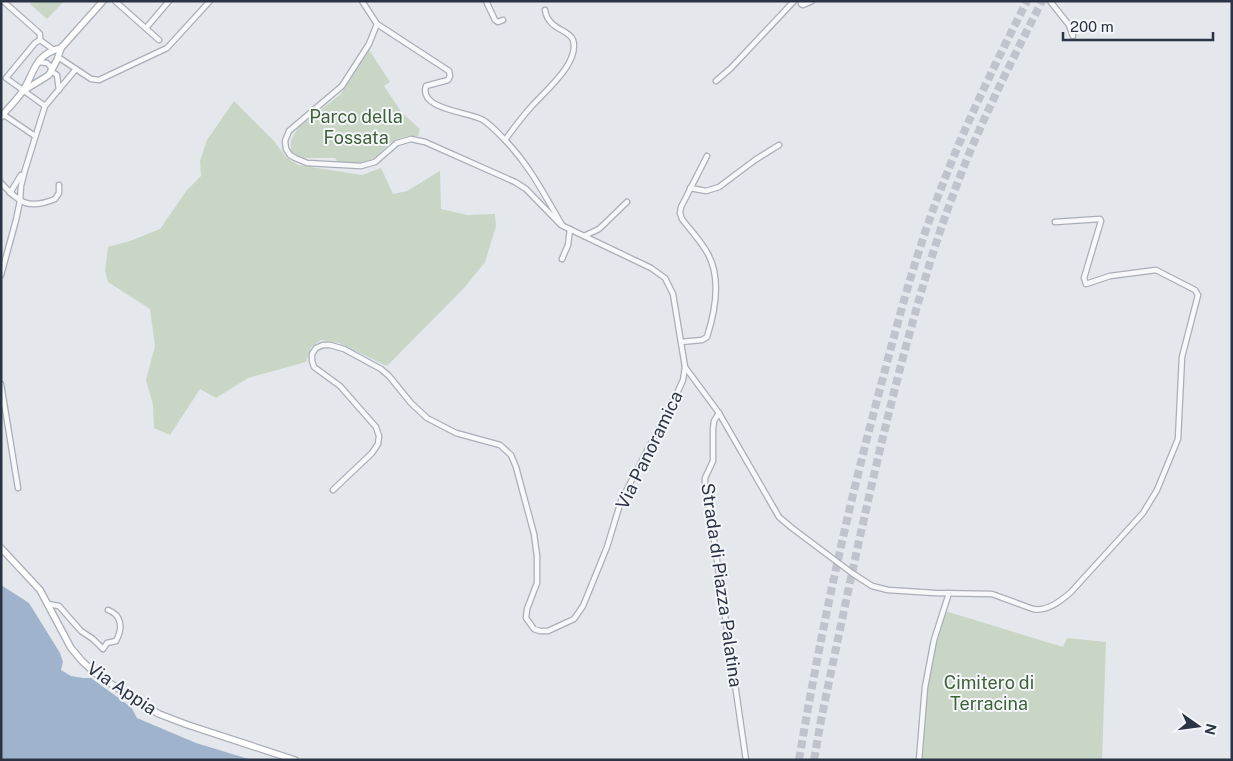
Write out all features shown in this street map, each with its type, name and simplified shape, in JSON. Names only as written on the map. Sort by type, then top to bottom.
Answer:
[{"type":"main road","points":[[23,91],[45,79],[51,72],[61,48],[103,1]]},
{"type":"main road","points":[[2,115],[23,91],[36,65],[54,50],[61,48]]},
{"type":"main road","name":"Via Appia","points":[[1,548],[35,584],[68,642],[82,661],[95,673],[135,700],[174,720],[296,760]]},
{"type":"street","points":[[4,1],[38,30],[40,40],[54,50]]},
{"type":"street","points":[[115,1],[159,40]]},
{"type":"street","points":[[146,28],[169,1]]},
{"type":"street","points":[[58,57],[93,80],[98,80],[165,50],[210,1]]},
{"type":"street","points":[[362,1],[377,24],[450,72],[448,80],[426,86],[425,92],[429,99],[455,112],[480,118],[489,124],[530,170],[563,226]]},
{"type":"street","points":[[486,1],[495,20],[498,22],[503,20]]},
{"type":"street","points":[[716,81],[731,68],[794,1]]},
{"type":"street","points":[[801,1],[803,5],[812,1]]},
{"type":"street","points":[[1050,1],[1068,23],[1073,36]]},
{"type":"street","points":[[504,140],[562,73],[573,52],[572,36],[550,22],[545,10]]},
{"type":"street","name":"Via Panoramica","points":[[333,490],[372,453],[378,444],[380,436],[376,427],[340,386],[314,367],[313,351],[318,346],[325,344],[350,352],[384,371],[411,404],[436,424],[456,433],[496,443],[511,455],[516,467],[537,552],[537,582],[527,610],[527,620],[536,631],[553,629],[574,619],[582,608],[607,547],[621,501],[681,385],[685,367],[672,290],[665,278],[651,268],[563,226],[526,189],[515,182],[418,140],[397,143],[377,160],[362,166],[310,164],[297,160],[290,155],[285,144],[288,132],[342,86],[369,44],[377,24]]},
{"type":"street","points":[[6,78],[35,43],[40,40]]},
{"type":"street","points":[[45,79],[37,78],[34,74],[36,65],[42,61],[47,63],[51,67],[51,72],[58,76],[59,90]]},
{"type":"street","points":[[1,275],[20,201],[20,190],[26,165],[45,106],[76,69]]},
{"type":"street","points":[[1,74],[45,106]]},
{"type":"street","points":[[2,115],[35,136]]},
{"type":"street","points":[[690,188],[706,191],[719,187],[779,145]]},
{"type":"street","points":[[681,342],[702,340],[706,337],[716,291],[715,275],[709,258],[681,215],[681,207],[707,156]]},
{"type":"street","points":[[10,193],[26,165]]},
{"type":"street","points":[[1,184],[20,201],[34,205],[54,200],[58,195],[59,185]]},
{"type":"street","points":[[584,236],[599,229],[627,202]]},
{"type":"street","points":[[685,367],[719,413],[779,517],[858,578],[872,586],[888,590],[992,594],[1036,610],[1047,608],[1057,603],[1074,588],[1148,507],[1157,490],[1176,444],[1182,357],[1198,297],[1197,292],[1156,270],[1113,276],[1086,284],[1084,278],[1101,221],[1098,219],[1086,219],[1055,222]]},
{"type":"street","points":[[562,259],[568,243],[570,229]]},
{"type":"street","points":[[1,384],[18,488]]},
{"type":"street","name":"Strada di Piazza Palatina","points":[[719,413],[714,421],[712,463],[705,486],[746,760]]},
{"type":"street","points":[[919,760],[925,687],[934,640],[949,593]]},
{"type":"street","points":[[48,604],[59,606],[81,631],[103,649],[109,642],[116,641],[121,627],[117,616],[108,610]]},
{"type":"green space","points":[[32,1],[63,2],[47,19],[30,4]]},
{"type":"green space","name":"Parco della Fossata","points":[[369,50],[390,82],[384,86],[402,113],[420,129],[418,136],[407,136],[398,139],[370,160],[359,164],[338,163],[335,158],[300,158],[291,151],[291,140],[298,128],[341,94]]},
{"type":"green space","points":[[234,101],[274,141],[286,157],[298,165],[362,175],[381,168],[393,194],[407,191],[440,171],[441,209],[467,215],[495,214],[496,226],[485,262],[464,288],[387,366],[339,343],[321,340],[311,347],[306,362],[248,378],[216,398],[200,389],[170,435],[154,428],[153,405],[146,380],[155,346],[150,309],[108,282],[105,271],[108,247],[130,241],[160,229],[187,190],[201,176],[200,161],[207,140]]},
{"type":"green space","name":"Cimitero di Terracina","points":[[942,610],[1063,647],[1067,638],[1106,642],[1102,760],[920,760],[927,665]]},
{"type":"water","points":[[1,585],[29,603],[60,653],[63,662],[61,670],[71,676],[91,678],[131,707],[137,718],[196,743],[252,760],[1,760]]},
{"type":"tunnel","points":[[799,760],[825,620],[845,527],[908,287],[951,162],[1027,1]]},
{"type":"tunnel","points":[[814,760],[830,675],[869,495],[902,361],[927,273],[965,163],[1007,70],[1042,1]]}]
